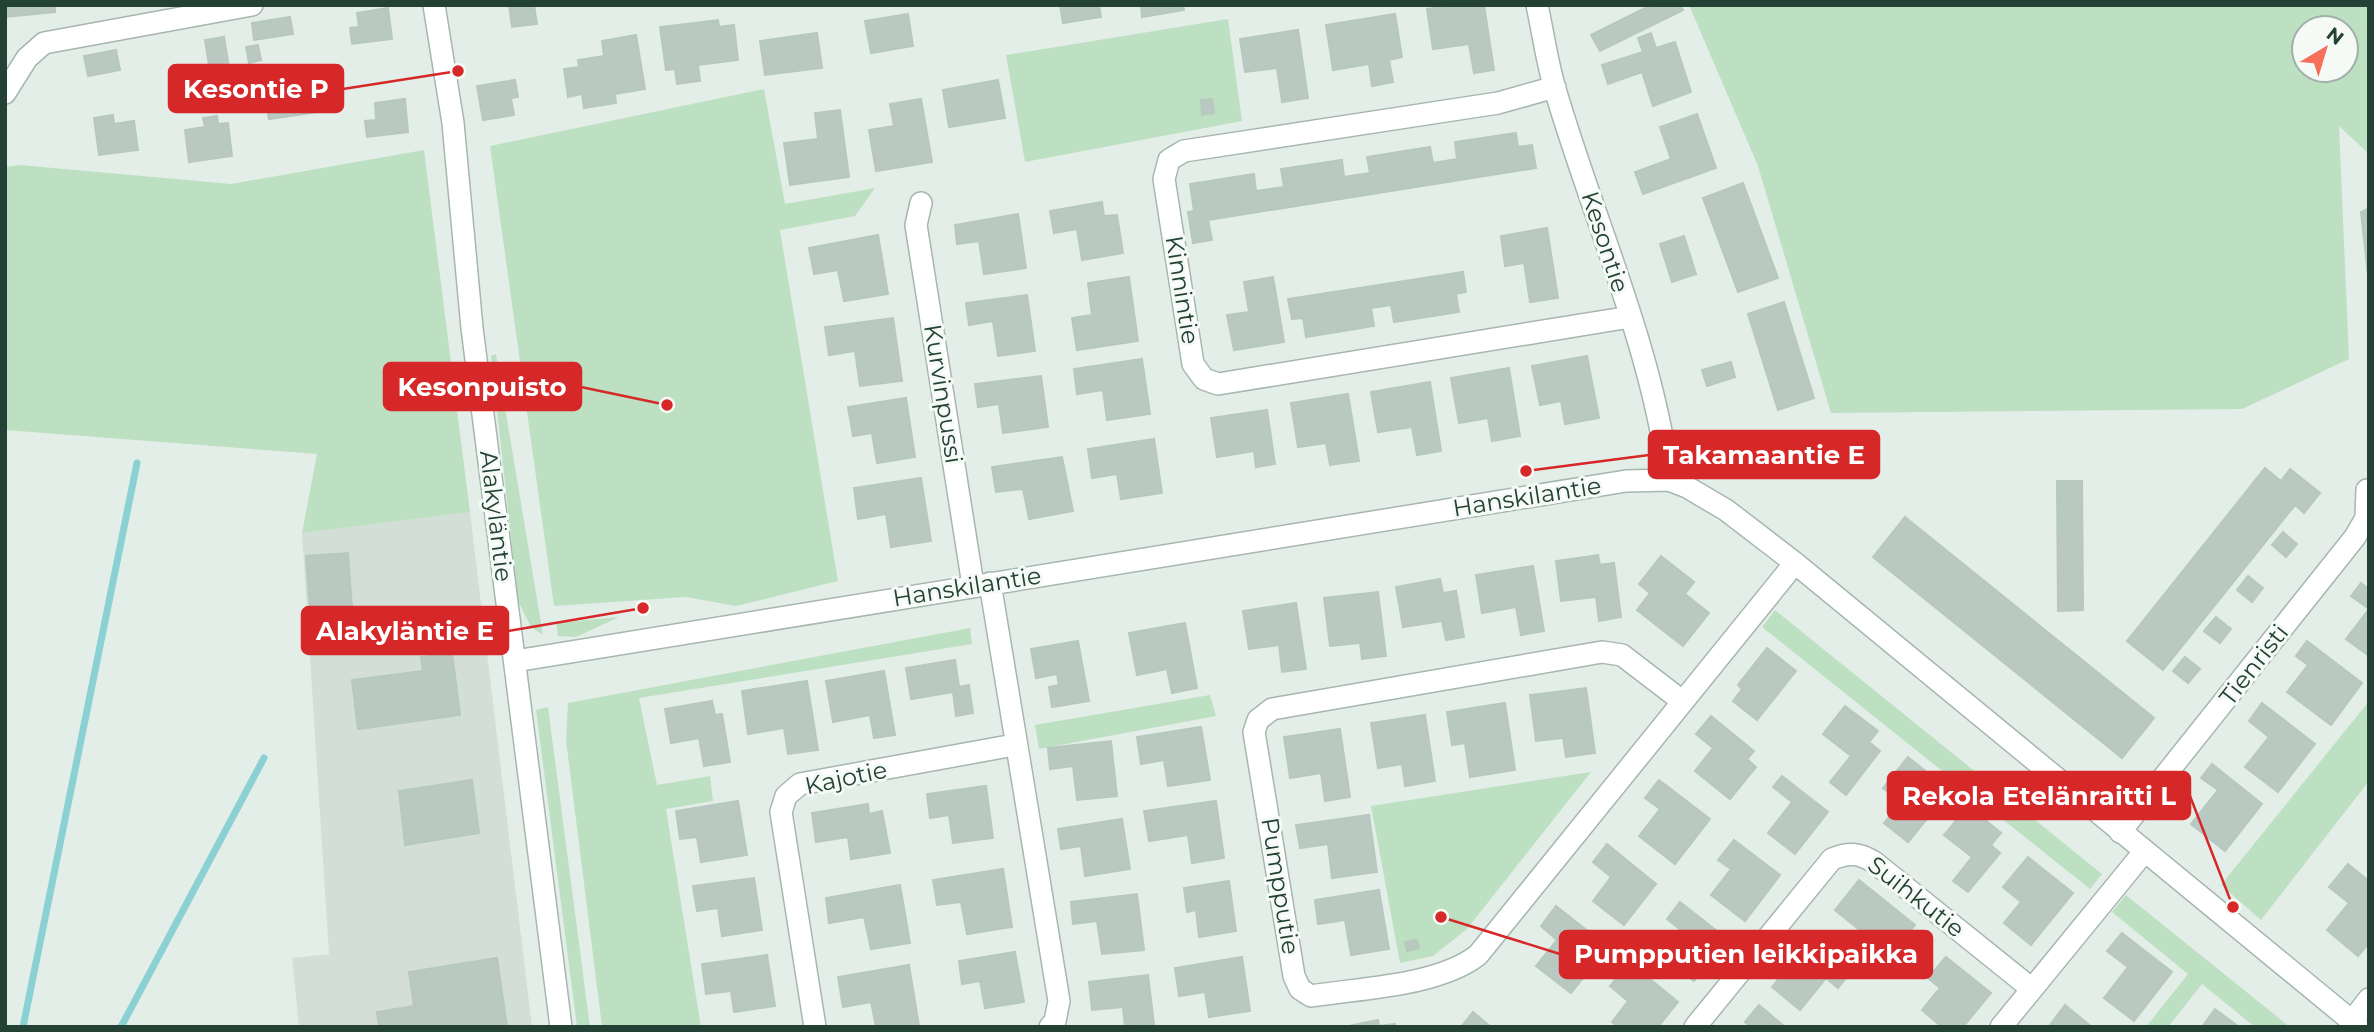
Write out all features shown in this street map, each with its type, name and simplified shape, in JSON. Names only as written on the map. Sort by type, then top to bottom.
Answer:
[{"type":"street","points":[[5,93],[27,58],[44,44],[252,5]]},
{"type":"street","name":"Alakyläntie","points":[[434,5],[453,123],[472,328],[561,1027]]},
{"type":"street","name":"Kesontie","points":[[1537,5],[1555,87],[1630,317],[1664,440],[1669,480]]},
{"type":"street","name":"Kinnintie","points":[[1555,87],[1498,103],[1184,151],[1169,160],[1164,179],[1194,364],[1203,379],[1218,384],[1630,317]]},
{"type":"street","name":"Kurvinpussi","points":[[921,203],[916,225],[981,584]]},
{"type":"street","name":"Hanskilantie","points":[[515,661],[1626,481],[1669,480],[1707,496],[1795,564],[2355,1024]]},
{"type":"street","name":"Tienristi","points":[[2120,832],[2355,537],[2366,518],[2367,490]]},
{"type":"street","name":"Pumpputie","points":[[1682,701],[1622,655],[1602,652],[1272,709],[1258,720],[1254,732],[1294,976],[1300,989],[1311,996],[1439,975],[1463,967],[1478,955],[1795,564]]},
{"type":"street","points":[[981,584],[1014,745],[1059,1002],[1055,1021],[1050,1027]]},
{"type":"street","name":"Kajotie","points":[[814,1027],[781,812],[786,796],[800,784],[1014,745]]},
{"type":"street","points":[[2001,1027],[2144,852]]},
{"type":"street","name":"Suihkutie","points":[[1695,1027],[1832,859],[1845,854],[1861,854],[1874,862],[2032,989]]},
{"type":"street","points":[[2355,1024],[2369,999]]},
{"type":"shaded area","points":[[470,512],[532,1027],[299,1027],[292,958],[329,954],[302,533]]},
{"type":"green space","points":[[1689,5],[2369,5],[2369,154],[2339,126],[2349,359],[2242,409],[1831,413],[1758,166]]},
{"type":"green space","points":[[1228,19],[1242,121],[1025,162],[1006,55]]},
{"type":"green space","points":[[764,89],[785,204],[875,188],[855,216],[780,230],[838,581],[736,606],[686,597],[554,606],[490,146]]},
{"type":"green space","points":[[424,150],[470,512],[302,533],[317,454],[5,430],[5,167],[20,165],[231,184]]},
{"type":"green space","points":[[496,354],[543,635],[531,627],[518,601],[491,356]]},
{"type":"green space","points":[[1775,610],[2102,874],[2090,889],[1762,627]]},
{"type":"green space","points":[[619,617],[576,637],[558,636],[556,623]]},
{"type":"green space","points":[[970,628],[972,644],[639,698],[657,785],[710,776],[713,801],[666,809],[701,1027],[602,1027],[566,740],[568,703]]},
{"type":"green space","points":[[1210,695],[1216,716],[1039,749],[1035,725]]},
{"type":"green space","points":[[2369,701],[2369,781],[2261,920],[2221,885]]},
{"type":"green space","points":[[548,707],[590,1027],[577,1027],[536,710]]},
{"type":"green space","points":[[1591,772],[1467,929],[1433,956],[1400,963],[1371,806]]},
{"type":"green space","points":[[2126,895],[2290,1027],[2255,1027],[2202,984],[2168,1027],[2146,1027],[2188,974],[2112,912]]},
{"type":"building","points":[[5,5],[55,5],[55,12],[5,17]]},
{"type":"building","points":[[509,5],[534,5],[537,24],[512,27]]},
{"type":"building","points":[[1060,5],[1099,5],[1101,17],[1063,23]]},
{"type":"building","points":[[1141,5],[1183,5],[1184,10],[1142,17]]},
{"type":"building","points":[[1453,5],[1484,5],[1494,70],[1474,73],[1469,44],[1433,49],[1427,9]]},
{"type":"building","points":[[1651,5],[1680,5],[1683,10],[1600,51],[1591,35]]},
{"type":"building","points":[[388,8],[392,39],[352,44],[350,28],[359,27],[357,13]]},
{"type":"building","points":[[908,14],[913,46],[871,53],[865,21]]},
{"type":"building","points":[[1395,14],[1402,57],[1389,60],[1393,82],[1372,86],[1369,64],[1333,70],[1326,25]]},
{"type":"building","points":[[290,17],[293,34],[254,40],[252,23]]},
{"type":"building","points":[[718,20],[719,27],[734,25],[738,60],[698,65],[700,81],[677,84],[675,69],[666,70],[660,27]]},
{"type":"building","points":[[1298,30],[1308,98],[1282,102],[1277,68],[1245,72],[1240,39]]},
{"type":"building","points":[[817,33],[822,68],[765,75],[760,41]]},
{"type":"building","points":[[1651,33],[1656,48],[1675,42],[1691,92],[1653,106],[1642,72],[1608,84],[1602,65],[1643,52],[1638,38]]},
{"type":"building","points":[[636,35],[645,89],[615,94],[616,103],[584,108],[582,94],[568,97],[564,69],[579,67],[578,60],[604,56],[602,41]]},
{"type":"building","points":[[224,37],[229,68],[210,72],[205,40]]},
{"type":"building","points":[[258,45],[261,60],[249,63],[246,47]]},
{"type":"building","points":[[116,50],[120,70],[88,76],[84,56]]},
{"type":"building","points":[[515,80],[518,97],[511,98],[514,115],[483,120],[477,86]]},
{"type":"building","points":[[998,80],[1005,118],[949,127],[943,90]]},
{"type":"building","points":[[297,96],[298,104],[316,101],[318,112],[269,119],[266,100]]},
{"type":"building","points":[[405,99],[408,132],[367,137],[365,121],[376,120],[375,103]]},
{"type":"building","points":[[921,99],[932,162],[876,171],[869,130],[894,126],[890,104]]},
{"type":"building","points":[[1212,99],[1214,113],[1202,115],[1201,100]]},
{"type":"building","points":[[840,110],[849,177],[790,185],[784,143],[818,139],[815,113]]},
{"type":"building","points":[[1697,114],[1716,168],[1643,194],[1635,172],[1671,159],[1660,127]]},
{"type":"building","points":[[113,115],[114,124],[134,121],[138,150],[99,155],[94,118]]},
{"type":"building","points":[[217,116],[218,124],[228,123],[232,156],[189,162],[185,130],[205,127],[203,118]]},
{"type":"building","points":[[1516,133],[1518,147],[1532,145],[1536,168],[1208,220],[1212,240],[1193,243],[1188,212],[1194,211],[1190,184],[1254,174],[1256,191],[1284,187],[1281,169],[1342,160],[1344,177],[1370,173],[1367,157],[1430,147],[1433,163],[1457,159],[1455,142]]},
{"type":"building","points":[[1743,183],[1778,278],[1738,292],[1703,198]]},
{"type":"building","points":[[1102,202],[1104,216],[1117,215],[1123,253],[1082,260],[1077,229],[1054,233],[1050,211]]},
{"type":"building","points":[[2369,208],[2369,284],[2361,212]]},
{"type":"building","points":[[1018,214],[1026,268],[984,274],[979,241],[957,244],[955,225]]},
{"type":"building","points":[[1547,228],[1558,298],[1530,302],[1524,263],[1505,266],[1501,236]]},
{"type":"building","points":[[878,235],[888,294],[844,301],[838,270],[814,274],[809,248]]},
{"type":"building","points":[[1684,236],[1696,274],[1672,282],[1660,244]]},
{"type":"building","points":[[1463,272],[1466,292],[1456,294],[1459,312],[1394,322],[1391,305],[1371,308],[1374,326],[1306,337],[1303,318],[1292,319],[1288,299]]},
{"type":"building","points":[[1129,277],[1138,341],[1077,350],[1072,318],[1092,315],[1088,283]]},
{"type":"building","points":[[1273,277],[1284,342],[1234,350],[1227,315],[1249,312],[1244,282]]},
{"type":"building","points":[[1027,295],[1035,351],[998,356],[993,321],[969,325],[966,303]]},
{"type":"building","points":[[1784,302],[1814,398],[1778,410],[1748,314]]},
{"type":"building","points":[[893,318],[902,381],[860,386],[855,351],[829,355],[825,327]]},
{"type":"building","points":[[1587,356],[1599,418],[1565,424],[1561,401],[1540,405],[1532,366]]},
{"type":"building","points":[[1142,359],[1150,414],[1107,420],[1103,390],[1077,394],[1074,369]]},
{"type":"building","points":[[1731,362],[1735,377],[1707,386],[1702,370]]},
{"type":"building","points":[[1509,368],[1520,436],[1492,441],[1488,418],[1459,423],[1451,378]]},
{"type":"building","points":[[1041,376],[1048,427],[1003,433],[999,404],[978,407],[975,384]]},
{"type":"building","points":[[1430,382],[1441,451],[1417,455],[1412,427],[1378,432],[1371,392]]},
{"type":"building","points":[[1348,394],[1359,461],[1330,465],[1326,443],[1298,447],[1291,403]]},
{"type":"building","points":[[906,398],[915,457],[877,463],[872,433],[853,436],[848,407]]},
{"type":"building","points":[[1267,410],[1275,464],[1256,467],[1254,451],[1217,457],[1211,418]]},
{"type":"building","points":[[1154,439],[1162,493],[1121,499],[1117,474],[1092,478],[1088,449]]},
{"type":"building","points":[[1062,457],[1073,511],[1029,519],[1023,489],[996,492],[992,467]]},
{"type":"building","points":[[2265,468],[2281,481],[2290,469],[2320,493],[2304,513],[2295,505],[2163,670],[2127,641]]},
{"type":"building","points":[[921,478],[931,541],[891,547],[886,514],[858,519],[854,488]]},
{"type":"building","points":[[2057,481],[2082,481],[2083,610],[2058,611]]},
{"type":"building","points":[[1905,517],[2154,718],[2122,758],[1873,557]]},
{"type":"building","points":[[2283,532],[2297,544],[2286,557],[2272,545]]},
{"type":"building","points":[[348,553],[355,650],[313,653],[306,556]]},
{"type":"building","points":[[1598,555],[1600,565],[1614,563],[1621,617],[1599,621],[1596,597],[1561,601],[1556,561]]},
{"type":"building","points":[[1661,556],[1694,582],[1685,594],[1709,613],[1683,646],[1637,610],[1650,593],[1639,584]]},
{"type":"building","points":[[1533,566],[1544,631],[1521,635],[1516,607],[1482,613],[1476,575]]},
{"type":"building","points":[[2248,576],[2263,588],[2252,602],[2237,590]]},
{"type":"building","points":[[1440,579],[1443,593],[1456,591],[1464,637],[1446,640],[1442,621],[1403,627],[1396,587]]},
{"type":"building","points":[[2361,583],[2369,589],[2369,609],[2351,596]]},
{"type":"building","points":[[1378,592],[1386,656],[1362,659],[1360,643],[1330,646],[1324,598]]},
{"type":"building","points":[[1296,603],[1306,669],[1282,672],[1279,645],[1249,649],[1243,611]]},
{"type":"building","points":[[2369,609],[2369,656],[2346,639]]},
{"type":"building","points":[[2216,617],[2231,629],[2220,643],[2204,631]]},
{"type":"building","points":[[1185,623],[1197,688],[1172,693],[1167,669],[1137,675],[1129,633]]},
{"type":"building","points":[[1078,641],[1089,701],[1052,707],[1049,687],[1059,685],[1057,674],[1036,678],[1031,649]]},
{"type":"building","points":[[2307,641],[2362,683],[2331,725],[2287,692],[2308,665],[2296,656]]},
{"type":"building","points":[[1767,648],[1796,671],[1757,720],[1733,701],[1742,689],[1738,685]]},
{"type":"building","points":[[452,653],[460,715],[358,729],[352,680],[423,671],[421,657]]},
{"type":"building","points":[[2185,657],[2200,669],[2188,683],[2173,671]]},
{"type":"building","points":[[955,660],[959,687],[969,685],[973,713],[956,716],[953,692],[911,699],[906,668]]},
{"type":"building","points":[[884,671],[895,735],[874,738],[870,715],[833,722],[826,681]]},
{"type":"building","points":[[807,681],[818,750],[788,754],[784,728],[748,734],[742,691]]},
{"type":"building","points":[[1586,688],[1595,753],[1566,757],[1563,738],[1536,741],[1530,695]]},
{"type":"building","points":[[712,701],[715,715],[722,714],[730,762],[704,766],[699,738],[671,743],[665,709]]},
{"type":"building","points":[[1505,703],[1515,770],[1470,777],[1465,743],[1452,745],[1447,712]]},
{"type":"building","points":[[2262,703],[2315,744],[2278,792],[2245,767],[2269,737],[2249,721]]},
{"type":"building","points":[[1845,706],[1878,731],[1869,742],[1880,751],[1846,795],[1830,782],[1851,756],[1823,734]]},
{"type":"building","points":[[1425,715],[1435,781],[1405,786],[1402,764],[1378,768],[1371,723]]},
{"type":"building","points":[[1711,716],[1754,751],[1747,759],[1756,767],[1730,799],[1695,771],[1713,748],[1696,734]]},
{"type":"building","points":[[1201,727],[1210,780],[1168,786],[1164,760],[1141,764],[1137,737]]},
{"type":"building","points":[[1340,729],[1350,797],[1325,801],[1321,773],[1290,778],[1284,737]]},
{"type":"building","points":[[1111,741],[1117,796],[1077,800],[1073,766],[1050,769],[1048,748]]},
{"type":"building","points":[[1908,757],[1950,791],[1908,842],[1884,823],[1901,802],[1883,788]]},
{"type":"building","points":[[2212,764],[2262,804],[2225,851],[2191,824],[2218,790],[2201,778]]},
{"type":"building","points":[[1782,776],[1828,812],[1795,854],[1768,833],[1792,802],[1773,787]]},
{"type":"building","points":[[472,780],[479,833],[405,845],[399,791]]},
{"type":"building","points":[[1659,780],[1710,819],[1675,864],[1639,836],[1660,809],[1645,798]]},
{"type":"building","points":[[986,786],[993,838],[953,843],[949,815],[930,818],[927,794]]},
{"type":"building","points":[[738,801],[747,855],[701,862],[697,837],[680,839],[676,811]]},
{"type":"building","points":[[1216,801],[1224,858],[1192,863],[1188,835],[1149,841],[1144,811]]},
{"type":"building","points":[[868,804],[869,814],[882,811],[890,853],[851,859],[848,837],[816,842],[812,813]]},
{"type":"building","points":[[1968,806],[2001,833],[1991,845],[2000,853],[1968,892],[1953,881],[1972,857],[1944,835]]},
{"type":"building","points":[[1369,815],[1377,872],[1332,878],[1328,844],[1300,848],[1296,825]]},
{"type":"building","points":[[1122,819],[1130,869],[1085,876],[1081,846],[1061,849],[1058,829]]},
{"type":"building","points":[[1734,840],[1780,875],[1745,921],[1711,895],[1731,869],[1718,860]]},
{"type":"building","points":[[1607,844],[1656,884],[1624,925],[1593,901],[1611,877],[1593,862]]},
{"type":"building","points":[[2028,857],[2073,893],[2031,945],[2004,923],[2021,902],[2003,887]]},
{"type":"building","points":[[2348,864],[2369,881],[2369,943],[2358,956],[2327,930],[2349,903],[2329,887]]},
{"type":"building","points":[[1003,869],[1012,927],[967,934],[961,902],[937,905],[933,880]]},
{"type":"building","points":[[754,878],[762,930],[722,936],[718,908],[697,911],[693,886]]},
{"type":"building","points":[[1859,880],[1915,925],[1877,972],[1848,949],[1862,932],[1835,910]]},
{"type":"building","points":[[1229,881],[1236,931],[1199,937],[1196,910],[1187,912],[1184,888]]},
{"type":"building","points":[[900,885],[910,943],[871,949],[864,917],[829,923],[826,898]]},
{"type":"building","points":[[1379,890],[1389,949],[1351,955],[1345,920],[1318,924],[1315,900]]},
{"type":"building","points":[[1137,894],[1144,950],[1102,954],[1097,921],[1073,924],[1071,902]]},
{"type":"building","points":[[1680,902],[1727,939],[1694,981],[1667,960],[1687,935],[1667,919]]},
{"type":"building","points":[[1556,906],[1608,947],[1571,993],[1536,966],[1557,940],[1541,926]]},
{"type":"building","points":[[2122,933],[2172,972],[2134,1021],[2104,998],[2128,967],[2107,951]]},
{"type":"building","points":[[1417,940],[1419,948],[1407,951],[1405,942]]},
{"type":"building","points":[[1806,945],[1847,977],[1838,988],[1826,978],[1800,1010],[1772,987]]},
{"type":"building","points":[[1015,952],[1024,1002],[985,1008],[980,981],[962,984],[959,961]]},
{"type":"building","points":[[767,955],[775,1006],[734,1012],[731,991],[706,994],[702,964]]},
{"type":"building","points":[[1242,957],[1250,1011],[1209,1017],[1205,992],[1179,996],[1175,968]]},
{"type":"building","points":[[1946,957],[1991,993],[1963,1027],[1942,1027],[1922,1010],[1940,988],[1928,978]]},
{"type":"building","points":[[497,958],[507,1027],[379,1027],[377,1012],[414,1006],[409,972]]},
{"type":"building","points":[[1629,962],[1678,1002],[1658,1027],[1618,1027],[1612,1022],[1628,1001],[1610,986]]},
{"type":"building","points":[[909,965],[919,1026],[876,1027],[871,1002],[843,1007],[838,977]]},
{"type":"building","points":[[1148,975],[1154,1024],[1125,1027],[1123,1007],[1092,1010],[1089,982]]},
{"type":"building","points":[[1759,1005],[1785,1027],[1751,1027],[1745,1022]]},
{"type":"building","points":[[2065,1005],[2092,1027],[2050,1025]]},
{"type":"building","points":[[2215,1009],[2239,1027],[2202,1027]]},
{"type":"building","points":[[1473,1012],[1491,1027],[1461,1027]]},
{"type":"building","points":[[1378,1020],[1379,1026],[1395,1024],[1395,1027],[1344,1027]]},
{"type":"waterway","points":[[23,1027],[137,463]]},
{"type":"waterway","points":[[121,1027],[264,758]]},
{"type":"place","name":"Kesontie P","points":[[458,71]]},
{"type":"place","name":"Kesonpuisto","points":[[667,405]]},
{"type":"place","name":"Takamaantie E","points":[[1526,471]]},
{"type":"place","name":"Alakyläntie E","points":[[643,608]]},
{"type":"place","name":"Rekola Etelänraitti L","points":[[2233,907]]},
{"type":"place","name":"Pumpputien leikkipaikka","points":[[1441,917]]}]
